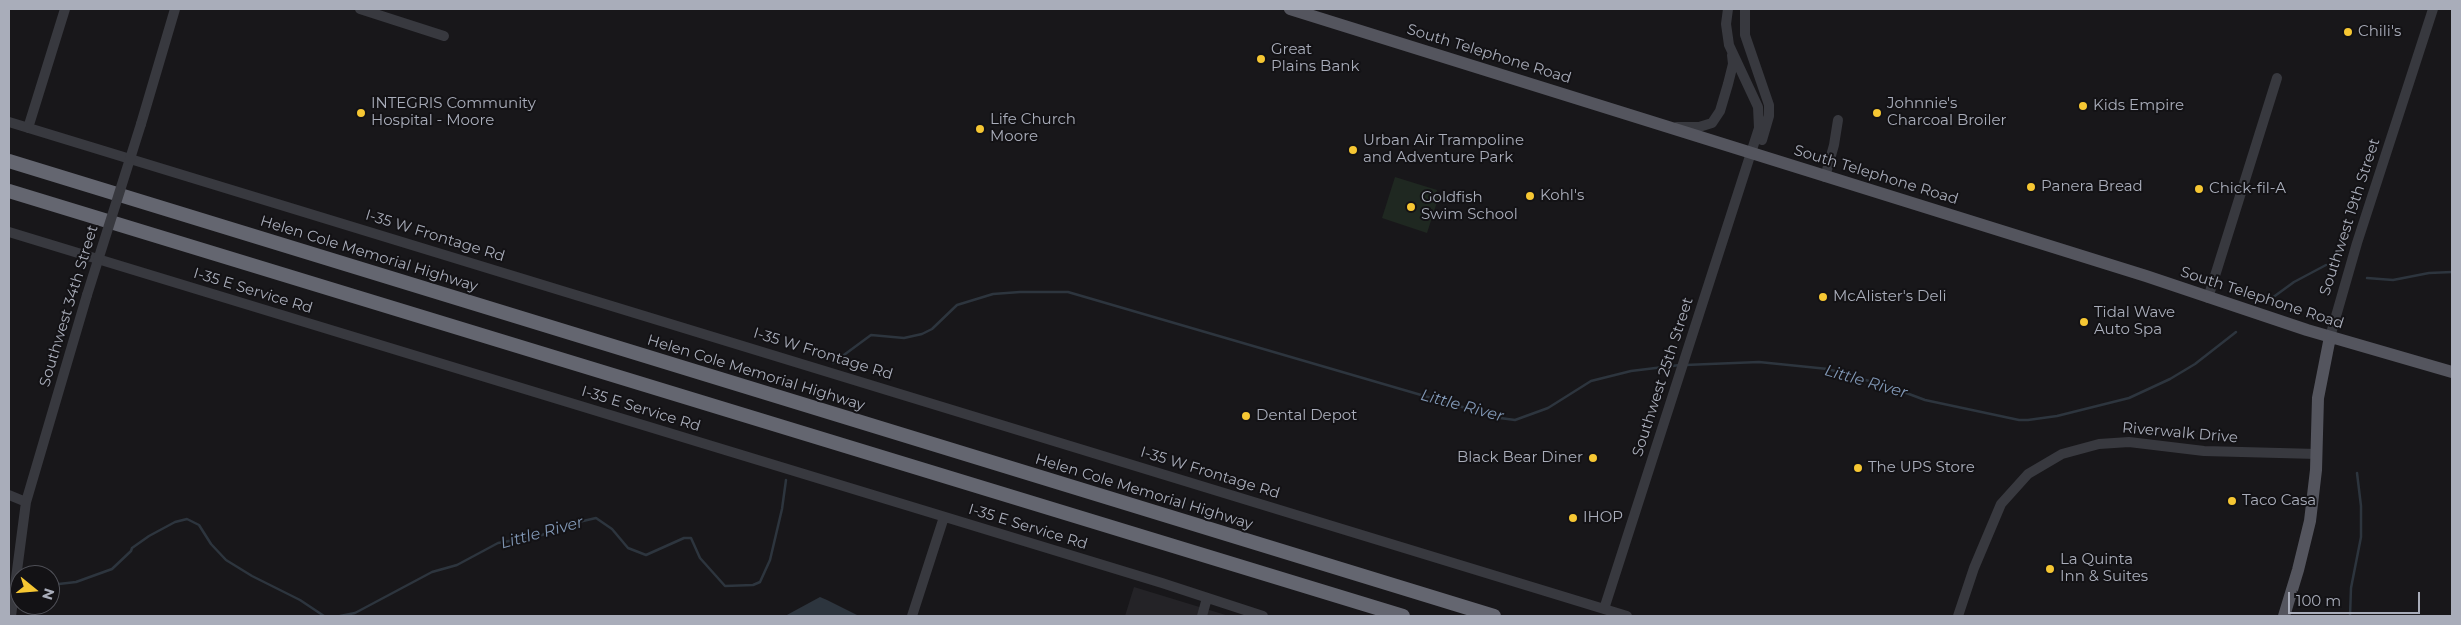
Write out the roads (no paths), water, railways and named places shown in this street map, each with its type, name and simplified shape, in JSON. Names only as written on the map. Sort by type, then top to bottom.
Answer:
[{"type":"highway","name":"Helen Cole Memorial Highway","points":[[9,161],[1494,616]]},
{"type":"highway","points":[[9,191],[1403,616]]},
{"type":"main road","name":"South Telephone Road","points":[[1290,9],[2330,337],[2452,372]]},
{"type":"main road","name":"Southwest 19th Street","points":[[2284,616],[2307,533],[2317,454],[2318,398],[2330,337]]},
{"type":"street","points":[[28,128],[65,9]]},
{"type":"street","name":"Southwest 34th Street","points":[[16,565],[26,502],[175,9]]},
{"type":"street","points":[[360,9],[444,36]]},
{"type":"street","points":[[1669,128],[1699,127],[1712,123],[1720,111],[1733,64],[1726,24],[1728,9]]},
{"type":"street","points":[[1745,9],[1745,35],[1769,105],[1769,116],[1762,140],[1750,154]]},
{"type":"street","name":"Southwest 19th Street","points":[[2330,337],[2357,243],[2433,9]]},
{"type":"street","name":"Southwest 25th Street","points":[[1604,609],[1759,128],[1758,107],[1731,49]]},
{"type":"street","points":[[2208,298],[2277,78]]},
{"type":"street","points":[[1825,177],[1834,145],[1838,120]]},
{"type":"street","name":"I-35 W Frontage Rd","points":[[9,122],[1628,616]]},
{"type":"street","name":"I-35 E Service Rd","points":[[9,232],[1263,616]]},
{"type":"street","name":"Riverwalk Drive","points":[[1958,616],[1984,540],[2001,504],[2028,474],[2062,454],[2099,444],[2129,442],[2204,451],[2317,454]]},
{"type":"street","points":[[9,495],[26,502]]},
{"type":"street","points":[[912,616],[944,517]]},
{"type":"street","points":[[1202,616],[1207,598]]},
{"type":"waterway","name":"Little River","points":[[2272,298],[2294,282],[2326,265]]},
{"type":"waterway","name":"Little River","points":[[2367,278],[2393,280],[2429,273],[2452,272]]},
{"type":"waterway","name":"Little River","points":[[833,363],[871,335],[904,338],[922,334],[932,329],[957,305],[993,294],[1068,292],[1500,418],[1515,420],[1548,408],[1591,381],[1631,371],[1680,365]]},
{"type":"waterway","name":"Little River","points":[[1685,365],[1759,362],[1828,369],[1893,388],[1925,400],[2019,420],[2028,420],[2057,416],[2129,398],[2170,379],[2195,364],[2236,332]]},
{"type":"waterway","points":[[2350,616],[2351,588],[2361,537],[2361,506],[2357,473]]},
{"type":"waterway","name":"Little River","points":[[340,616],[355,613],[432,572],[457,565],[498,543],[542,535],[570,524],[596,518],[612,529],[628,548],[646,555],[684,538],[691,538],[700,558],[725,586],[753,585],[760,582],[770,560],[782,509],[786,480]]},
{"type":"waterway","name":"Little River","points":[[60,584],[76,582],[112,569],[132,548],[149,536],[175,522],[187,519],[199,525],[211,544],[226,560],[252,576],[300,600],[324,616]]},
{"type":"place","name":"Chili's","points":[[2348,32]]},
{"type":"place","name":"Great Plains Bank","points":[[1261,59]]},
{"type":"place","name":"Kids Empire","points":[[2083,106]]},
{"type":"place","name":"INTEGRIS Community Hospital - Moore","points":[[361,113]]},
{"type":"place","name":"Johnnie's Charcoal Broiler","points":[[1877,113]]},
{"type":"place","name":"Life Church Moore","points":[[980,129]]},
{"type":"place","name":"Urban Air Trampoline and Adventure Park","points":[[1353,150]]},
{"type":"place","name":"Panera Bread","points":[[2031,187]]},
{"type":"place","name":"Chick-fil-A","points":[[2199,189]]},
{"type":"place","name":"Kohl's","points":[[1530,196]]},
{"type":"place","name":"Goldfish Swim School","points":[[1411,207]]},
{"type":"place","name":"McAlister's Deli","points":[[1823,297]]},
{"type":"place","name":"Tidal Wave Auto Spa","points":[[2084,322]]},
{"type":"place","name":"Dental Depot","points":[[1246,416]]},
{"type":"place","name":"Black Bear Diner","points":[[1593,458]]},
{"type":"place","name":"The UPS Store","points":[[1858,468]]},
{"type":"place","name":"Taco Casa","points":[[2232,501]]},
{"type":"place","name":"IHOP","points":[[1573,518]]},
{"type":"place","name":"La Quinta Inn & Suites","points":[[2050,569]]}]
